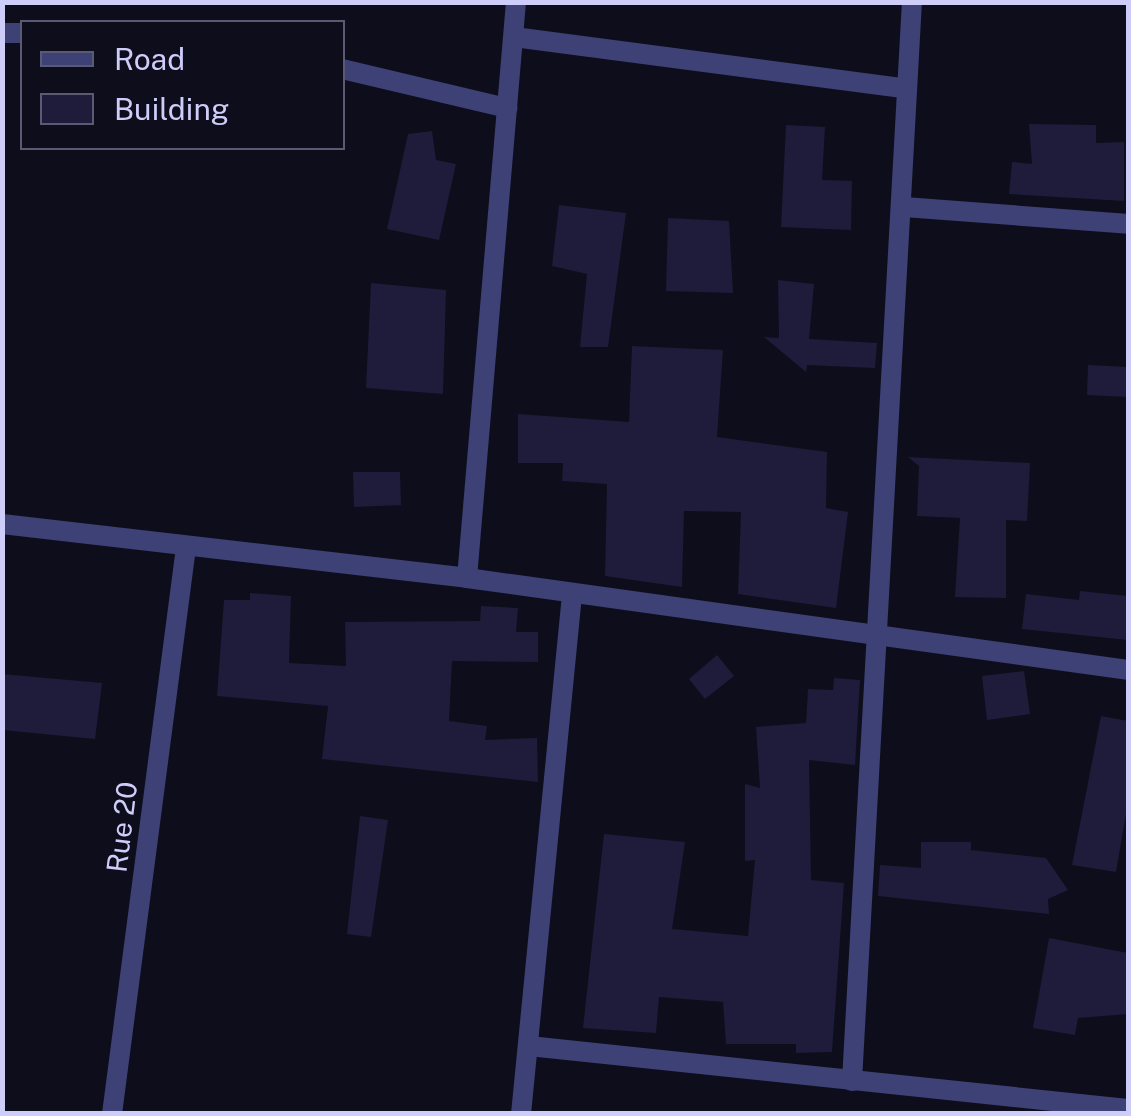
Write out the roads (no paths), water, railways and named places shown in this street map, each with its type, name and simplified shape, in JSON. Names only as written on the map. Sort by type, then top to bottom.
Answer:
[{"type":"street","points":[[468,578],[516,2]]},
{"type":"street","points":[[852,1082],[904,206],[912,2]]},
{"type":"street","points":[[514,37],[907,88]]},
{"type":"street","points":[[345,71],[507,108]]},
{"type":"street","points":[[904,206],[1128,224]]},
{"type":"street","points":[[2,524],[468,578],[1128,670]]},
{"type":"street","name":"Rue 20","points":[[112,1114],[186,547]]},
{"type":"street","points":[[521,1114],[572,595]]},
{"type":"street","points":[[529,1046],[1064,1109],[1128,1110]]}]
